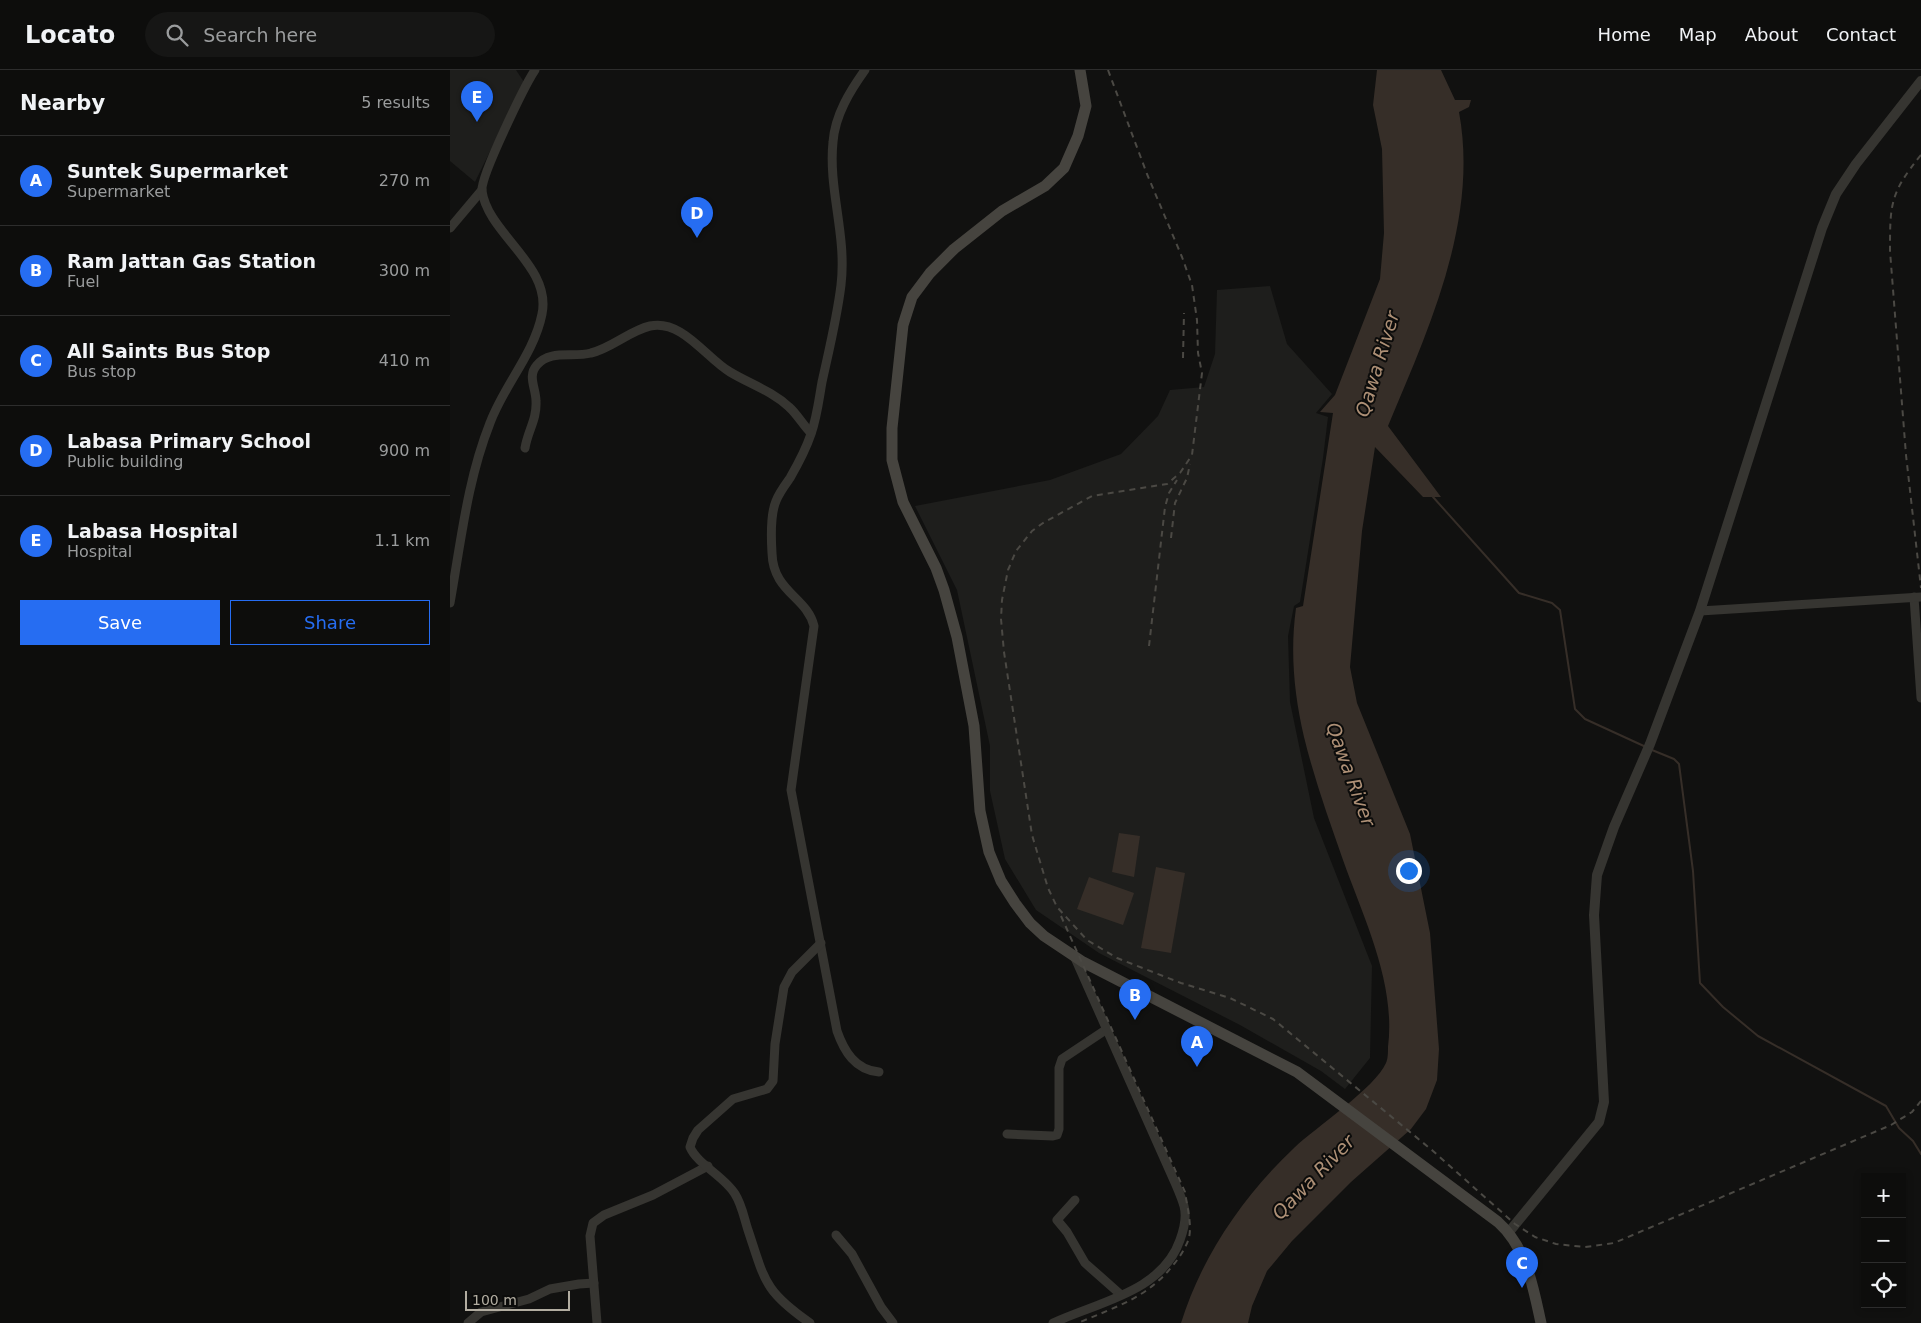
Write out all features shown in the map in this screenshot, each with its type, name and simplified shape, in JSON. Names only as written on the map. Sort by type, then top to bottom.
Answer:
[{"type":"main road","points":[[1080,70],[1086,106],[1078,136],[1064,168],[1045,186],[1002,211],[954,249],[930,272],[912,297],[903,325],[892,436],[892,460],[898,487],[939,575],[957,637],[974,726],[980,811],[989,852],[1001,880],[1030,923],[1044,936],[1075,958],[1280,1062],[1336,1100],[1509,1232],[1525,1261],[1541,1323]]},
{"type":"street","points":[[865,70],[851,90],[842,110],[833,142],[834,182],[843,258],[833,330],[811,433],[798,465],[776,498],[772,554],[773,567],[778,579],[789,594],[809,613],[814,626],[791,790],[837,1031],[844,1050],[862,1067],[879,1072]]},
{"type":"street","points":[[450,228],[482,190],[487,170],[532,71]]},
{"type":"street","points":[[1509,1232],[1599,1122],[1604,1102],[1594,896],[1599,867],[1650,744],[1700,611],[1822,228],[1833,203],[1856,164],[1921,81]]},
{"type":"street","points":[[450,604],[462,525],[479,452],[502,395],[529,348],[543,313],[543,298],[538,282],[527,263],[495,220],[482,190]]},
{"type":"street","points":[[525,448],[527,436],[536,419],[536,398],[532,386],[532,374],[536,365],[548,356],[583,356],[604,350],[650,326],[668,327],[684,335],[728,372],[774,394],[791,408],[811,433]]},
{"type":"street","points":[[1700,611],[1918,597],[1921,698]]},
{"type":"street","points":[[810,1323],[784,1303],[768,1287],[762,1274],[741,1204],[735,1192],[692,1150],[692,1138],[733,1099],[766,1089],[773,1081],[775,1044],[784,987],[792,972],[821,943]]},
{"type":"street","points":[[1053,1323],[1120,1294],[1139,1288],[1164,1269],[1176,1251],[1185,1220],[1184,1206],[1176,1185],[1075,958]]},
{"type":"street","points":[[1007,1134],[1057,1135],[1059,1129],[1059,1068],[1062,1059],[1107,1029]]},
{"type":"street","points":[[597,1323],[590,1236],[593,1224],[604,1215],[653,1194],[708,1166]]},
{"type":"street","points":[[1075,1200],[1057,1220],[1067,1232],[1085,1263],[1120,1294]]},
{"type":"street","points":[[836,1235],[852,1254],[881,1307],[893,1323]]},
{"type":"street","points":[[468,1323],[481,1312],[529,1299],[550,1289],[579,1284],[594,1284]]},
{"type":"shaded area","points":[[450,70],[516,70],[524,82],[475,182],[450,161]]},
{"type":"shaded area","points":[[1270,286],[1287,344],[1332,394],[1316,413],[1328,417],[1323,458],[1300,602],[1294,606],[1288,636],[1290,702],[1314,818],[1372,966],[1370,1058],[1345,1089],[1321,1071],[1240,1025],[1099,953],[1036,910],[1005,859],[990,791],[990,746],[957,590],[915,506],[1050,480],[1121,454],[1158,416],[1170,390],[1204,387],[1215,354],[1217,290]]},
{"type":"water","name":"Qawa River","points":[[1377,70],[1441,70],[1455,100],[1471,100],[1469,107],[1459,112],[1463,152],[1462,193],[1456,233],[1446,273],[1434,312],[1388,426],[1441,497],[1423,497],[1375,447],[1362,531],[1350,667],[1357,703],[1410,834],[1430,933],[1439,1049],[1437,1080],[1426,1109],[1411,1129],[1351,1182],[1292,1241],[1267,1271],[1252,1306],[1248,1323],[1181,1323],[1200,1274],[1226,1228],[1241,1207],[1294,1148],[1370,1084],[1380,1073],[1388,1057],[1389,1023],[1383,975],[1369,928],[1327,814],[1308,752],[1298,705],[1293,657],[1296,608],[1303,606],[1333,413],[1320,412],[1335,395],[1380,279],[1384,233],[1382,149],[1373,105]]},
{"type":"water","points":[[1119,833],[1140,836],[1134,877],[1112,872]]},
{"type":"water","points":[[1156,867],[1185,873],[1171,953],[1141,948]]},
{"type":"water","points":[[1089,877],[1134,893],[1123,925],[1077,909]]},
{"type":"waterway","points":[[1433,497],[1519,593],[1552,603],[1560,610],[1575,709],[1585,719],[1646,747]]},
{"type":"waterway","points":[[1652,750],[1674,759],[1679,764],[1693,871],[1700,983],[1723,1007],[1758,1036],[1886,1106],[1899,1128],[1913,1141],[1921,1154]]},
{"type":"railway","points":[[1108,70],[1147,174],[1192,285],[1197,320],[1198,353],[1202,373],[1192,455],[1180,473],[1167,484],[1092,496],[1043,523],[1032,531],[1016,551],[1008,570],[1002,600],[1001,619],[1004,652],[1032,835],[1048,888],[1057,907],[1087,940],[1117,958],[1181,983],[1230,998],[1273,1019],[1433,1151],[1515,1224],[1535,1237],[1556,1244],[1585,1247],[1614,1243],[1891,1125],[1912,1112],[1921,1101]]},
{"type":"railway","points":[[1921,155],[1903,179],[1894,200],[1890,222],[1890,251],[1906,455],[1921,588]]},
{"type":"railway","points":[[1183,358],[1184,313]]},
{"type":"railway","points":[[1171,538],[1175,503],[1187,478],[1190,464]]},
{"type":"railway","points":[[1149,646],[1165,507],[1169,493],[1177,480]]},
{"type":"railway","points":[[1061,916],[1185,1192],[1190,1227],[1189,1238],[1181,1255],[1164,1276],[1130,1300],[1078,1323]]},
{"type":"place","name":"Labasa Hospital","points":[[477,122]]},
{"type":"place","name":"Labasa Primary School","points":[[697,238]]},
{"type":"place","name":"Ram Jattan Gas Station","points":[[1135,1020]]},
{"type":"place","name":"Suntek Supermarket","points":[[1197,1067]]},
{"type":"place","name":"All Saints Bus Stop","points":[[1522,1288]]}]
